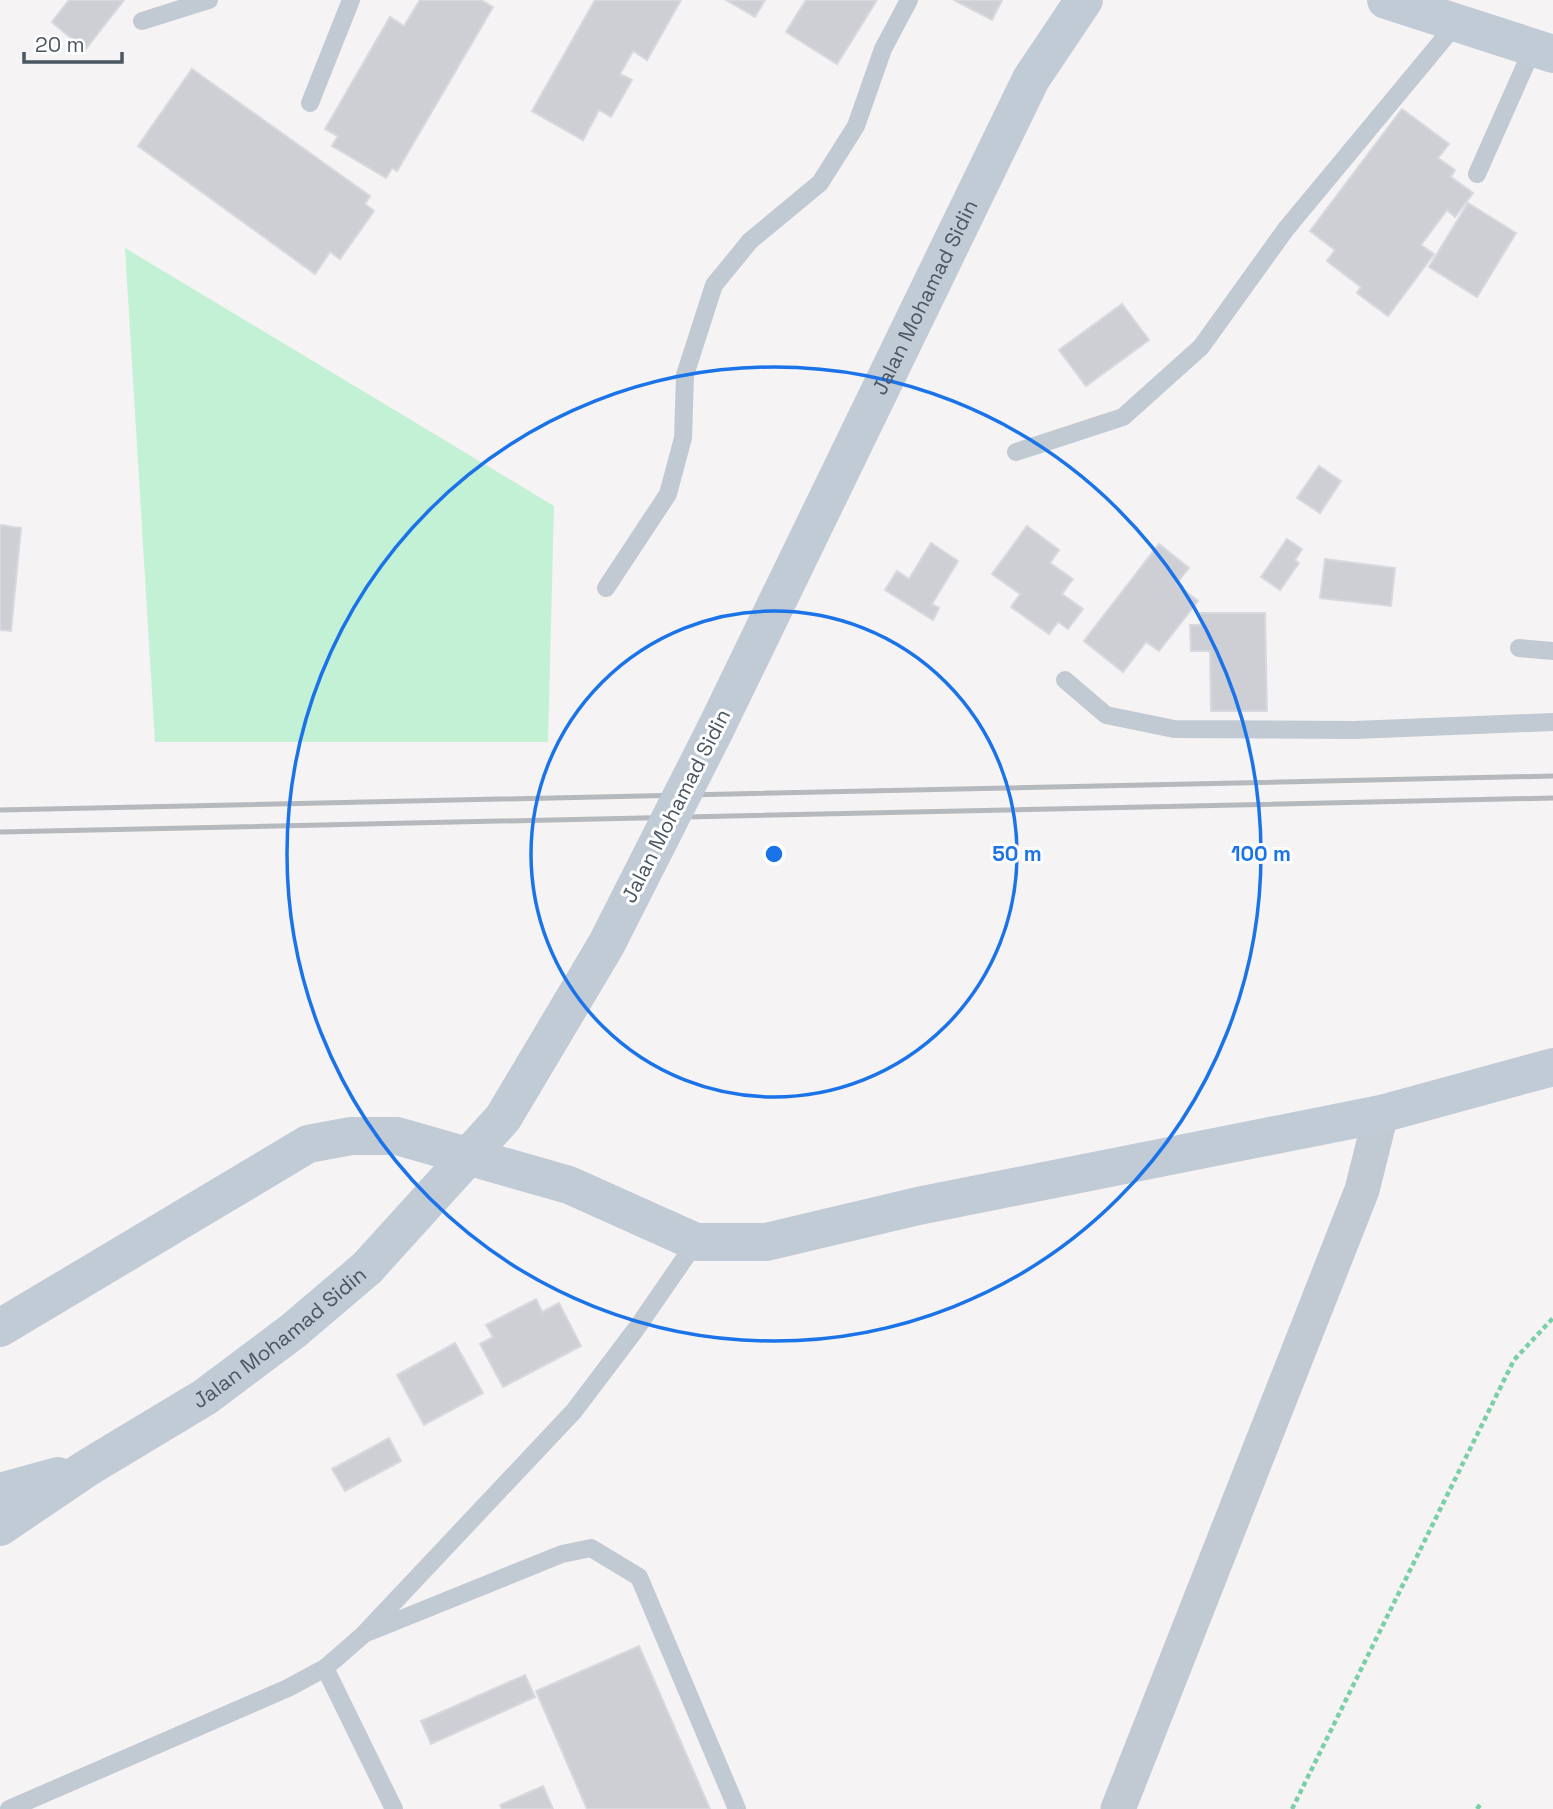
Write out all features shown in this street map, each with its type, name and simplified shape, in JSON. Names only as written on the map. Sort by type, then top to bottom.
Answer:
[{"type":"main road","name":"Jalan Mohamad Sidin","points":[[0,1527],[87,1468],[205,1397],[293,1331],[368,1268],[503,1118],[606,945],[715,730],[1031,79],[1084,0]]},
{"type":"main road","points":[[1386,0],[1445,14],[1543,51]]},
{"type":"main road","points":[[0,1328],[308,1144],[351,1136],[397,1136],[569,1185],[696,1242],[766,1242],[918,1206],[1381,1114],[1553,1067]]},
{"type":"main road","name":"Jalan Mohamad Sidin","points":[[0,1492],[87,1468]]},
{"type":"street","points":[[1118,1809],[1362,1190],[1381,1114]]},
{"type":"lane","points":[[142,21],[209,0]]},
{"type":"lane","points":[[310,103],[351,0]]},
{"type":"lane","points":[[606,588],[668,494],[683,438],[685,375],[714,285],[750,241],[820,183],[856,127],[883,49],[909,0]]},
{"type":"lane","points":[[1016,452],[1123,417],[1201,347],[1445,14]]},
{"type":"lane","points":[[1477,174],[1543,51]]},
{"type":"lane","points":[[1519,648],[1553,651]]},
{"type":"lane","points":[[1065,680],[1106,715],[1174,729],[1355,730],[1553,722]]},
{"type":"lane","points":[[9,1809],[288,1688],[325,1668],[363,1635],[574,1411],[636,1329],[696,1242]]},
{"type":"lane","points":[[363,1635],[562,1554],[592,1548],[639,1577],[737,1809]]},
{"type":"lane","points":[[325,1668],[394,1809]]},
{"type":"path","points":[[1292,1809],[1514,1360],[1553,1318]]},
{"type":"path","points":[[1477,1809],[1482,1802]]},
{"type":"green space","points":[[125,248],[554,506],[548,742],[155,742]]},
{"type":"building","points":[[69,0],[124,0],[85,50],[52,22]]},
{"type":"building","points":[[420,0],[481,0],[493,7],[397,171],[392,168],[386,178],[332,146],[338,136],[325,129],[390,17],[404,26]]},
{"type":"building","points":[[595,0],[681,0],[647,60],[633,51],[620,74],[632,80],[611,117],[599,110],[583,140],[532,111]]},
{"type":"building","points":[[726,0],[765,0],[755,17]]},
{"type":"building","points":[[806,0],[877,0],[837,64],[786,32]]},
{"type":"building","points":[[954,0],[1002,0],[992,20]]},
{"type":"building","points":[[192,69],[370,196],[365,204],[374,211],[340,259],[330,252],[315,274],[138,146]]},
{"type":"building","points":[[1402,109],[1449,144],[1438,158],[1455,170],[1451,177],[1473,193],[1455,217],[1447,210],[1421,245],[1434,254],[1388,316],[1357,293],[1361,287],[1327,261],[1335,250],[1310,231]]},
{"type":"building","points":[[1468,203],[1516,233],[1477,297],[1429,267]]},
{"type":"building","points":[[1122,304],[1149,340],[1086,386],[1059,350]]},
{"type":"building","points":[[1319,466],[1341,481],[1320,513],[1297,498]]},
{"type":"building","points":[[0,525],[21,528],[11,631],[0,630]]},
{"type":"building","points":[[1027,526],[1059,550],[1050,563],[1073,579],[1062,594],[1083,609],[1068,629],[1058,622],[1049,634],[1011,607],[1020,594],[992,574]]},
{"type":"building","points":[[1287,539],[1302,549],[1295,560],[1299,563],[1280,590],[1261,577]]},
{"type":"building","points":[[931,543],[958,561],[932,604],[939,608],[933,620],[885,590],[897,571],[909,579]]},
{"type":"building","points":[[1159,544],[1189,568],[1176,584],[1198,601],[1159,651],[1146,642],[1123,672],[1084,641]]},
{"type":"building","points":[[1325,559],[1395,568],[1391,606],[1320,598]]},
{"type":"building","points":[[1200,613],[1265,613],[1267,711],[1211,711],[1210,651],[1191,651],[1190,625],[1201,625]]},
{"type":"building","points":[[536,1299],[542,1312],[559,1303],[581,1346],[503,1387],[480,1344],[493,1337],[486,1325]]},
{"type":"building","points":[[455,1343],[483,1393],[424,1425],[397,1375]]},
{"type":"building","points":[[389,1438],[401,1461],[345,1491],[332,1469]]},
{"type":"building","points":[[639,1646],[710,1809],[587,1809],[536,1691]]},
{"type":"building","points":[[525,1675],[535,1697],[431,1744],[421,1721]]},
{"type":"building","points":[[543,1786],[553,1809],[502,1809],[500,1805]]},
{"type":"railway","points":[[0,810],[1553,776]]},
{"type":"railway","points":[[0,832],[1553,798]]}]
